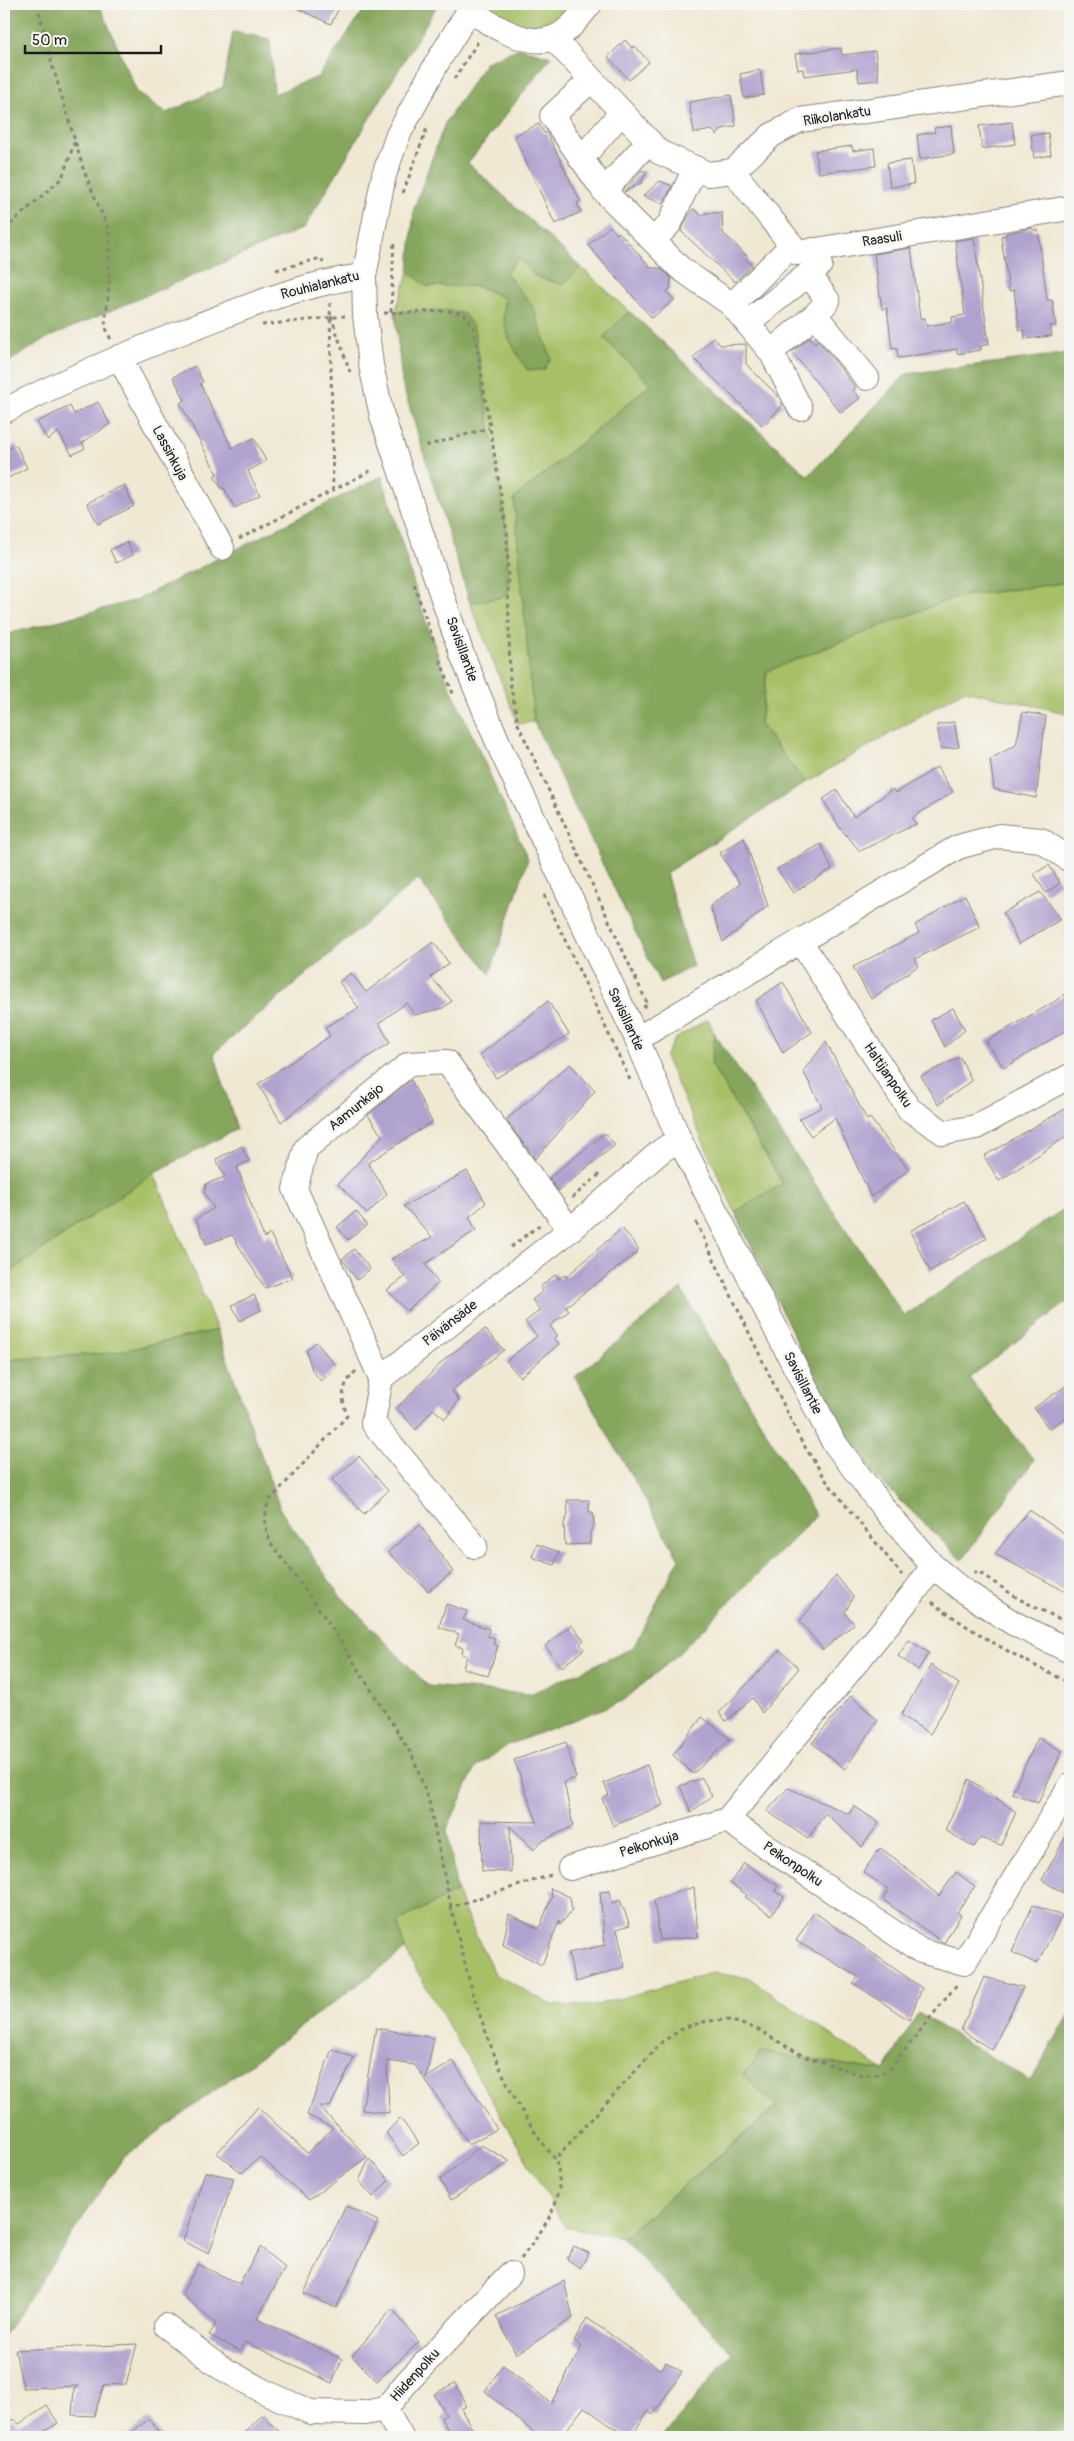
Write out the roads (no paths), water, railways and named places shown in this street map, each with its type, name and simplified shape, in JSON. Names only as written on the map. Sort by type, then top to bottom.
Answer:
[{"type":"street","points":[[471,7],[489,25],[520,37],[537,40],[553,38],[576,21],[590,4]]},
{"type":"street","name":"Rouhialankatu","points":[[4,411],[53,386],[119,357],[288,291],[328,280],[364,276],[384,175],[398,135],[422,89],[471,7]]},
{"type":"street","points":[[553,38],[659,152],[708,174],[733,171],[820,265],[747,323]]},
{"type":"street","points":[[591,80],[552,116],[604,191],[680,268],[732,305],[771,352],[800,408]]},
{"type":"street","name":"Riikolankatu","points":[[733,171],[772,135],[800,120],[1070,82]]},
{"type":"street","points":[[582,159],[622,112]]},
{"type":"street","points":[[604,191],[649,141]]},
{"type":"street","points":[[653,241],[670,223],[695,168]]},
{"type":"street","name":"Raasuli","points":[[803,248],[1070,208]]},
{"type":"street","points":[[732,305],[803,248]]},
{"type":"street","points":[[771,352],[815,315],[828,301],[809,274]]},
{"type":"street","name":"Savisillantie","points":[[364,276],[365,315],[371,365],[382,416],[461,652],[501,750],[637,1039],[679,1139],[833,1441],[884,1510],[933,1566],[961,1589],[1013,1623],[1070,1651]]},
{"type":"street","points":[[815,315],[867,378]]},
{"type":"street","name":"Lassinkuja","points":[[119,357],[222,548]]},
{"type":"street","points":[[637,1039],[958,847],[999,836],[1041,840],[1070,860]]},
{"type":"street","name":"Haltijanpolku","points":[[800,941],[909,1109],[944,1133],[976,1127],[1070,1076]]},
{"type":"street","name":"Aamunkajo","points":[[381,1378],[295,1189],[306,1148],[410,1064],[447,1062],[570,1230]]},
{"type":"street","name":"Päivänsäde","points":[[381,1378],[570,1230],[661,1151],[679,1139]]},
{"type":"street","points":[[381,1378],[373,1423],[475,1546]]},
{"type":"street","points":[[726,1820],[916,1590],[933,1566]]},
{"type":"street","name":"Peikonpolku","points":[[726,1820],[922,1951],[964,1963],[1070,1786]]},
{"type":"street","name":"Peikonkuja","points":[[570,1868],[726,1820]]},
{"type":"street","name":"Hiidenpolku","points":[[166,2326],[220,2367],[263,2391],[310,2412],[365,2414],[385,2409],[407,2382],[510,2274]]},
{"type":"street","points":[[385,2409],[401,2437]]}]
